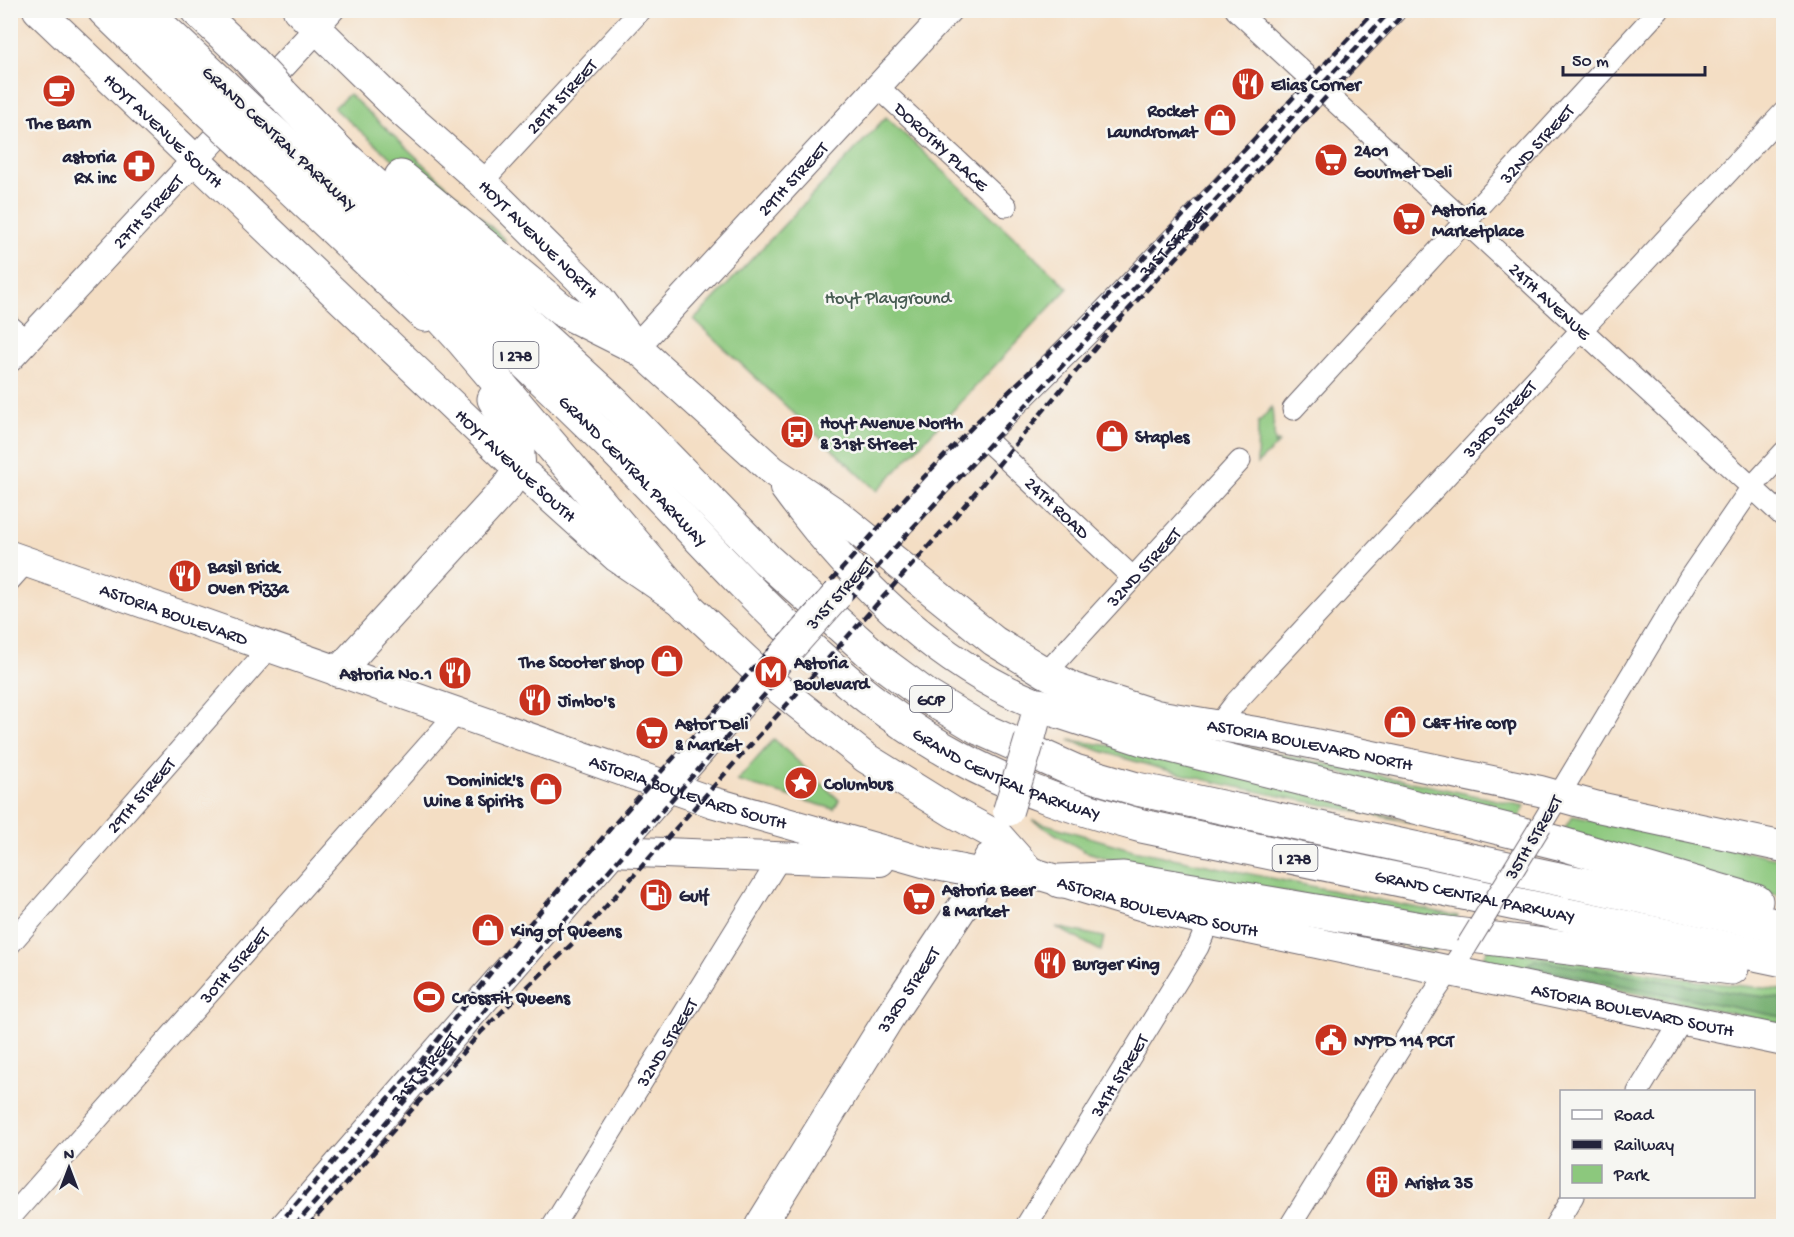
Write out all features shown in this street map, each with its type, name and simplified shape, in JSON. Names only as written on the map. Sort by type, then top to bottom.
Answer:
[{"type":"highway","points":[[104,10],[213,97]]},
{"type":"highway","points":[[118,10],[213,97]]},
{"type":"highway","name":"GRAND CENTRAL PARKWAY","points":[[143,10],[213,97],[252,134],[591,426],[757,599],[868,696],[957,757],[1030,792],[1066,805],[1142,826],[1784,960]]},
{"type":"highway","name":"GRAND CENTRAL PARKWAY","points":[[197,10],[284,91],[342,155],[615,404],[790,582],[904,680],[981,729],[1075,771],[1137,789],[1784,927]]},
{"type":"highway","points":[[284,91],[382,161],[562,310],[636,347]]},
{"type":"highway","points":[[252,134],[412,300],[478,376],[511,427],[519,451],[519,469]]},
{"type":"highway","points":[[252,134],[411,285],[462,340],[686,604]]},
{"type":"highway","points":[[1039,705],[1143,740],[1559,843],[1784,909]]},
{"type":"highway","points":[[1045,877],[1123,878],[1439,932],[1784,974]]},
{"type":"main road","name":"HOYT AVENUE SOUTH","points":[[38,10],[519,469],[617,557],[772,667],[881,769],[1004,824],[1045,877]]},
{"type":"main road","name":"HOYT AVENUE NORTH","points":[[316,17],[396,106],[482,182],[598,297],[636,347],[693,396],[773,471],[837,514],[878,548]]},
{"type":"main road","points":[[338,672],[506,488],[519,469]]},
{"type":"main road","name":"HOYT AVENUE NORTH","points":[[773,471],[819,534],[847,584]]},
{"type":"main road","name":"ASTORIA BOULEVARD NORTH","points":[[878,548],[987,635],[1046,674],[1073,688],[1156,714],[1285,738],[1784,847]]},
{"type":"main road","name":"31ST STREET","points":[[286,1227],[610,851],[878,548]]},
{"type":"main road","name":"ASTORIA BOULEVARD","points":[[16,566],[270,647],[338,672]]},
{"type":"main road","points":[[847,584],[899,616],[957,662],[989,683],[1039,705]]},
{"type":"main road","name":"ASTORIA BOULEVARD SOUTH","points":[[338,672],[712,802],[927,863],[982,874],[1045,877],[1150,908],[1209,921],[1458,958],[1682,1020],[1784,1041]]},
{"type":"main road","name":"33RD STREET","points":[[760,1227],[890,1016],[982,874],[1004,824],[1039,705]]},
{"type":"main road","points":[[610,851],[927,863]]},
{"type":"street","name":"28TH STREET","points":[[482,182],[641,10]]},
{"type":"street","name":"29TH STREET","points":[[636,347],[949,10]]},
{"type":"street","name":"24TH AVENUE","points":[[1236,10],[1784,517]]},
{"type":"street","name":"31ST STREET","points":[[878,548],[982,436],[1320,89],[1393,10]]},
{"type":"street","name":"32ND STREET","points":[[1293,409],[1659,10]]},
{"type":"street","name":"27TH STREET","points":[[16,342],[195,160],[316,17]]},
{"type":"street","name":"DOROTHY PLACE","points":[[878,87],[1006,206]]},
{"type":"street","name":"33RD STREET","points":[[1217,726],[1236,702],[1784,112]]},
{"type":"street","name":"24TH ROAD","points":[[982,436],[1132,576]]},
{"type":"street","name":"35TH STREET","points":[[1290,1227],[1541,825],[1690,577],[1752,486],[1784,452]]},
{"type":"street","name":"32ND STREET","points":[[1046,674],[1132,576],[1240,461]]},
{"type":"street","name":"29TH STREET","points":[[10,944],[270,647]]},
{"type":"street","name":"30TH STREET","points":[[10,1218],[456,714]]},
{"type":"street","name":"32ND STREET","points":[[553,1227],[780,858]]},
{"type":"street","name":"34TH STREET","points":[[1026,1227],[1198,947],[1209,921]]},
{"type":"street","points":[[1639,1090],[1682,1020]]},
{"type":"street","points":[[1555,1227],[1572,1198]]},
{"type":"green space","points":[[349,94],[505,240],[500,244],[383,151],[334,108]]},
{"type":"green space","name":"Hoyt Playground","points":[[886,117],[1068,288],[877,491],[694,320]]},
{"type":"green space","points":[[1272,407],[1275,444],[1278,441],[1279,443],[1257,464],[1258,423]]},
{"type":"green space","points":[[1189,735],[1525,806],[1519,818]]},
{"type":"green space","points":[[774,739],[839,800],[834,809],[737,781]]},
{"type":"green space","points":[[1069,740],[1150,751],[1411,822],[1196,777]]},
{"type":"green space","points":[[1573,816],[1783,859],[1783,897],[1563,830]]},
{"type":"green space","points":[[1032,820],[1133,850],[1458,916],[1455,921],[1139,868],[1084,851]]},
{"type":"green space","points":[[1218,906],[1442,943],[1434,952]]},
{"type":"green space","points":[[1056,927],[1104,937],[1101,951]]},
{"type":"green space","points":[[1488,948],[1704,982],[1783,990],[1783,1024],[1481,961]]},
{"type":"green space","points":[[1535,960],[1783,999],[1783,1017],[1533,968],[1528,964]]},
{"type":"railway","points":[[277,1226],[417,1066],[522,933],[610,829],[923,478],[978,421],[1094,311],[1375,10]]},
{"type":"railway","points":[[294,1226],[906,535],[1391,10]]},
{"type":"railway","points":[[308,1226],[481,1032],[575,941],[954,518],[1117,322],[1407,10]]},
{"type":"place","name":"Elias Corner","points":[[1248,84]]},
{"type":"place","name":"The Barn","points":[[59,91]]},
{"type":"place","name":"Rocket Laundromat","points":[[1220,120]]},
{"type":"place","name":"2401 Gourmet Deli","points":[[1331,160]]},
{"type":"place","name":"astoria RX inc","points":[[139,166]]},
{"type":"place","name":"Astoria Marketplace","points":[[1409,219]]},
{"type":"place","name":"Hoyt Avenue North & 31st Street","points":[[797,432]]},
{"type":"place","name":"Staples","points":[[1112,436]]},
{"type":"place","name":"Basil Brick Oven Pizza","points":[[185,576]]},
{"type":"place","name":"The Scooter shop","points":[[667,661]]},
{"type":"place","name":"Astoria Boulevard","points":[[771,672]]},
{"type":"place","name":"Astoria No.1","points":[[455,673]]},
{"type":"place","name":"Jimbo's","points":[[535,700]]},
{"type":"place","name":"C&F tire corp","points":[[1400,722]]},
{"type":"place","name":"Astor Deli & Market","points":[[652,733]]},
{"type":"place","name":"Columbus","points":[[801,783]]},
{"type":"place","name":"Dominick's Wine & Spirits","points":[[546,789]]},
{"type":"place","name":"Gulf","points":[[656,895]]},
{"type":"place","name":"Astoria Beer & Market","points":[[919,899]]},
{"type":"place","name":"King of Queens","points":[[488,930]]},
{"type":"place","name":"Burger King","points":[[1050,963]]},
{"type":"place","name":"CrossFit Queens","points":[[429,997]]},
{"type":"place","name":"NYPD 114 PCT","points":[[1331,1040]]},
{"type":"place","name":"Arista 35","points":[[1382,1182]]}]
